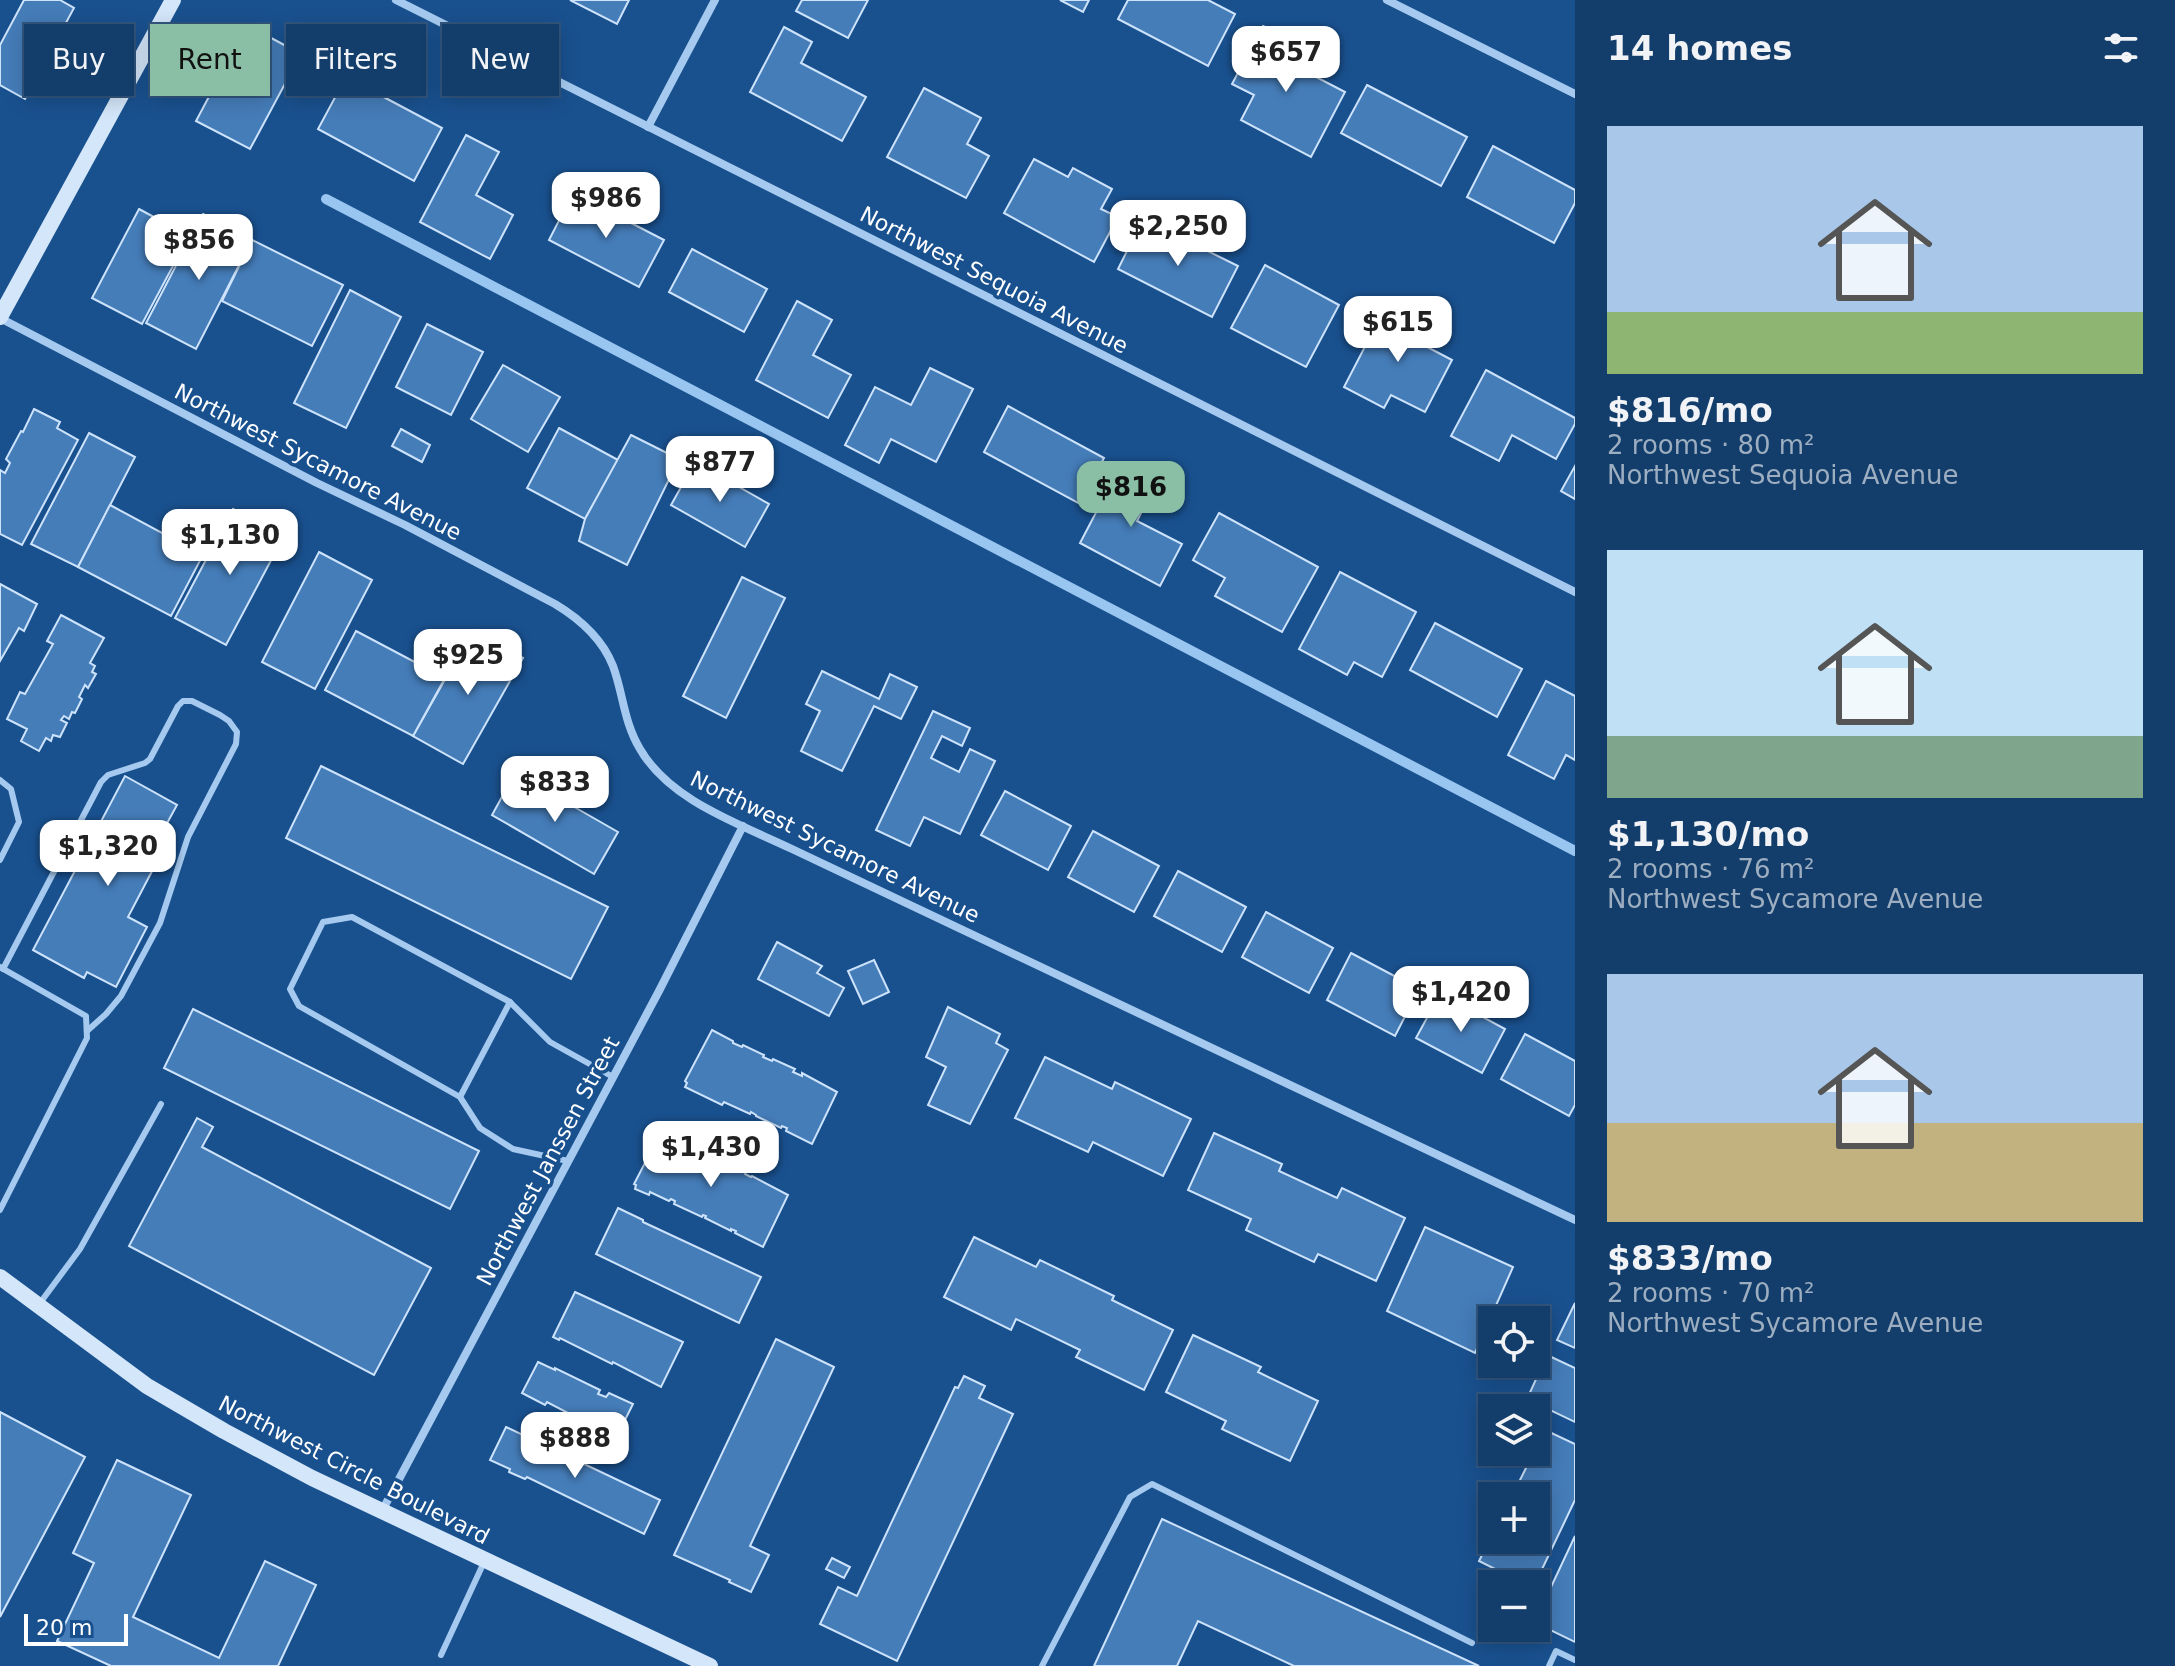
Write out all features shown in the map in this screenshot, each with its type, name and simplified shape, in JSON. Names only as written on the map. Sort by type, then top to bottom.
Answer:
[{"type":"main road","points":[[0,317],[173,0]]},
{"type":"main road","name":"Northwest Circle Boulevard","points":[[0,1277],[147,1386],[299,1472],[691,1662],[710,1666]]},
{"type":"street","name":"Northwest Sequoia Avenue","points":[[396,0],[1575,592]]},
{"type":"street","points":[[648,127],[715,0]]},
{"type":"street","points":[[1387,0],[1575,94]]},
{"type":"street","name":"Northwest Sycamore Avenue","points":[[0,317],[317,483],[419,532],[576,617],[601,644],[613,666],[629,726],[640,750],[666,782],[688,798],[1575,1220]]},
{"type":"street","name":"Northwest Janssen Street","points":[[381,1511],[743,826]]},
{"type":"lane","points":[[0,1210],[87,1038],[86,1016],[1,968],[101,782],[108,775],[150,759],[178,706],[183,701],[192,701],[229,721],[237,732],[236,744],[188,837],[160,923],[121,996],[87,1031]]},
{"type":"lane","points":[[0,780],[11,789],[19,822],[0,860]]},
{"type":"lane","points":[[568,1161],[513,1149],[480,1128],[460,1097],[299,1006],[290,989],[323,922],[352,917],[510,1002],[550,1042],[613,1077]]},
{"type":"lane","points":[[460,1097],[510,1002]]},
{"type":"lane","points":[[38,1306],[80,1249],[161,1104]]},
{"type":"lane","points":[[1042,1666],[1130,1497],[1152,1484],[1472,1643]]},
{"type":"lane","points":[[441,1655],[485,1560]]},
{"type":"lane","points":[[1549,1666],[1556,1651],[1575,1660]]},
{"type":"building","points":[[24,0],[60,0],[74,8],[65,24],[24,24],[25,99],[0,85],[0,45]]},
{"type":"building","points":[[570,0],[629,0],[617,24]]},
{"type":"building","points":[[802,0],[868,0],[848,38],[796,11]]},
{"type":"building","points":[[1060,0],[1089,0],[1083,12]]},
{"type":"building","points":[[1128,0],[1208,0],[1235,14],[1208,66],[1118,19]]},
{"type":"building","points":[[1263,26],[1303,47],[1293,65],[1345,92],[1311,157],[1241,120],[1254,95],[1232,84]]},
{"type":"building","points":[[784,27],[812,42],[801,63],[866,97],[842,141],[750,92]]},
{"type":"building","points":[[270,37],[286,46],[286,82],[250,149],[196,121],[209,96],[270,96]]},
{"type":"building","points":[[1367,85],[1467,137],[1441,186],[1341,133]]},
{"type":"building","points":[[924,88],[981,118],[967,144],[989,156],[966,198],[887,157]]},
{"type":"building","points":[[336,96],[382,96],[442,128],[414,181],[318,129]]},
{"type":"building","points":[[466,135],[499,152],[476,195],[513,215],[490,259],[420,222]]},
{"type":"building","points":[[1493,146],[1575,190],[1575,203],[1554,243],[1467,197]]},
{"type":"building","points":[[1034,159],[1068,177],[1073,168],[1112,189],[1101,209],[1118,217],[1094,262],[1004,213]]},
{"type":"building","points":[[573,193],[664,240],[639,287],[549,240]]},
{"type":"building","points":[[139,209],[189,236],[142,324],[92,298]]},
{"type":"building","points":[[203,214],[252,240],[196,349],[146,323]]},
{"type":"building","points":[[1143,219],[1238,266],[1212,317],[1118,269]]},
{"type":"building","points":[[252,240],[343,285],[312,346],[222,301]]},
{"type":"building","points":[[692,249],[767,289],[744,332],[669,292]]},
{"type":"building","points":[[1265,265],[1339,305],[1306,367],[1231,328]]},
{"type":"building","points":[[350,290],[401,317],[346,428],[294,403]]},
{"type":"building","points":[[797,301],[832,320],[813,355],[851,375],[828,418],[756,380]]},
{"type":"building","points":[[1387,304],[1423,323],[1414,340],[1452,360],[1425,412],[1391,395],[1384,408],[1344,387]]},
{"type":"building","points":[[427,324],[483,352],[451,415],[396,387]]},
{"type":"building","points":[[503,365],[560,397],[528,452],[471,419]]},
{"type":"building","points":[[930,368],[973,389],[936,462],[891,439],[879,463],[845,445],[875,387],[911,405]]},
{"type":"building","points":[[1486,370],[1575,418],[1575,424],[1556,459],[1512,435],[1499,461],[1451,436]]},
{"type":"building","points":[[1008,406],[1104,458],[1080,504],[984,452]]},
{"type":"building","points":[[34,409],[60,422],[57,428],[78,440],[22,545],[0,534],[0,470],[5,473],[10,463],[6,459]]},
{"type":"building","points":[[559,428],[618,460],[585,519],[527,488]]},
{"type":"building","points":[[401,429],[430,445],[422,462],[392,446]]},
{"type":"building","points":[[89,433],[135,457],[78,567],[31,544]]},
{"type":"building","points":[[631,435],[679,459],[627,565],[579,541],[585,519]]},
{"type":"building","points":[[695,462],[769,504],[745,547],[671,505]]},
{"type":"building","points":[[1122,463],[1157,482],[1137,521],[1182,544],[1160,586],[1080,543]]},
{"type":"building","points":[[1575,466],[1575,499],[1561,491]]},
{"type":"building","points":[[110,505],[203,555],[171,616],[78,567]]},
{"type":"building","points":[[233,509],[284,536],[226,645],[175,618]]},
{"type":"building","points":[[1219,513],[1318,567],[1282,632],[1215,596],[1225,578],[1193,560]]},
{"type":"building","points":[[319,552],[372,580],[315,689],[262,662]]},
{"type":"building","points":[[1340,572],[1416,612],[1382,677],[1354,662],[1347,675],[1299,649]]},
{"type":"building","points":[[742,577],[785,598],[726,718],[683,696]]},
{"type":"building","points":[[0,584],[37,604],[24,631],[19,628],[0,661]]},
{"type":"building","points":[[61,615],[104,638],[90,663],[95,666],[92,672],[96,674],[88,688],[85,685],[75,713],[72,712],[69,719],[64,716],[61,720],[67,723],[60,737],[53,735],[51,741],[46,738],[39,751],[21,741],[27,729],[7,719],[20,692],[25,694],[53,644],[47,641]]},
{"type":"building","points":[[1435,623],[1522,669],[1497,717],[1410,670]]},
{"type":"building","points":[[473,630],[523,658],[463,764],[413,736]]},
{"type":"building","points":[[356,631],[445,678],[413,736],[325,690]]},
{"type":"building","points":[[822,671],[879,699],[890,674],[917,687],[901,719],[874,706],[842,771],[801,751],[820,711],[806,704]]},
{"type":"building","points":[[1546,681],[1575,696],[1575,760],[1566,755],[1554,779],[1508,755]]},
{"type":"building","points":[[933,711],[970,728],[962,746],[942,736],[931,758],[959,772],[970,749],[995,761],[960,834],[924,817],[910,846],[876,830]]},
{"type":"building","points":[[321,766],[608,907],[571,979],[286,838]]},
{"type":"building","points":[[515,773],[618,832],[594,874],[492,815]]},
{"type":"building","points":[[125,776],[177,805],[153,849],[161,854],[128,917],[147,927],[116,987],[87,972],[84,978],[33,950]]},
{"type":"building","points":[[1005,791],[1071,826],[1048,870],[981,835]]},
{"type":"building","points":[[1093,831],[1159,866],[1134,912],[1068,877]]},
{"type":"building","points":[[1178,871],[1246,907],[1222,952],[1154,916]]},
{"type":"building","points":[[1266,912],[1333,948],[1309,993],[1242,957]]},
{"type":"building","points":[[777,942],[822,966],[817,973],[844,988],[829,1016],[758,979]]},
{"type":"building","points":[[1351,953],[1419,989],[1395,1036],[1327,1000]]},
{"type":"building","points":[[874,960],[889,992],[863,1004],[848,971]]},
{"type":"building","points":[[1440,994],[1505,1029],[1482,1073],[1416,1038]]},
{"type":"building","points":[[948,1007],[1000,1034],[996,1043],[1008,1050],[970,1124],[928,1105],[946,1067],[926,1057]]},
{"type":"building","points":[[193,1009],[479,1151],[450,1209],[164,1068]]},
{"type":"building","points":[[712,1030],[837,1092],[812,1144],[786,1131],[787,1128],[724,1102],[722,1105],[685,1087],[685,1081]]},
{"type":"building","points":[[1525,1034],[1575,1061],[1575,1105],[1569,1116],[1501,1079]]},
{"type":"building","points":[[1045,1057],[1112,1089],[1115,1082],[1191,1119],[1163,1176],[1093,1142],[1088,1152],[1015,1118]]},
{"type":"building","points":[[197,1118],[213,1127],[202,1147],[431,1268],[374,1375],[129,1246]]},
{"type":"building","points":[[661,1132],[788,1195],[763,1247],[706,1216],[674,1204],[675,1201],[671,1199],[669,1201],[635,1189],[634,1184]]},
{"type":"building","points":[[1214,1133],[1282,1164],[1279,1171],[1337,1198],[1342,1188],[1405,1218],[1376,1281],[1318,1254],[1314,1262],[1246,1230],[1251,1219],[1188,1190]]},
{"type":"building","points":[[618,1208],[761,1277],[739,1323],[596,1254]]},
{"type":"building","points":[[1425,1227],[1513,1267],[1496,1306],[1478,1306],[1478,1346],[1475,1353],[1387,1311]]},
{"type":"building","points":[[974,1237],[1036,1267],[1040,1260],[1114,1296],[1112,1300],[1173,1330],[1144,1390],[1076,1357],[1080,1350],[1016,1319],[1011,1330],[944,1297]]},
{"type":"building","points":[[575,1292],[683,1342],[661,1387],[613,1362],[553,1337]]},
{"type":"building","points":[[1575,1303],[1575,1348],[1557,1340]]},
{"type":"building","points":[[1193,1335],[1261,1367],[1258,1372],[1318,1401],[1290,1461],[1222,1429],[1226,1421],[1166,1392]]},
{"type":"building","points":[[776,1339],[834,1367],[750,1546],[769,1555],[751,1592],[674,1555]]},
{"type":"building","points":[[1550,1356],[1575,1368],[1575,1422],[1550,1410],[1550,1394],[1529,1394],[1537,1378],[1550,1378]]},
{"type":"building","points":[[538,1362],[600,1390],[598,1394],[606,1397],[609,1393],[633,1404],[616,1438],[547,1402],[545,1405],[522,1393]]},
{"type":"building","points":[[964,1376],[985,1386],[979,1398],[1013,1414],[897,1661],[820,1624],[838,1587],[857,1596],[955,1387],[958,1388]]},
{"type":"building","points":[[0,1412],[85,1457],[0,1617]]},
{"type":"building","points":[[506,1427],[660,1500],[644,1534],[527,1477],[525,1479],[509,1472],[510,1469],[490,1460]]},
{"type":"building","points":[[1550,1432],[1575,1444],[1575,1500],[1550,1552],[1550,1482],[1519,1482],[1527,1466],[1550,1466]]},
{"type":"building","points":[[117,1460],[191,1495],[133,1617],[219,1658],[265,1561],[316,1585],[278,1666],[111,1666],[57,1641],[94,1563],[73,1553]]},
{"type":"building","points":[[1162,1519],[1479,1666],[1294,1666],[1198,1621],[1177,1666],[1094,1666]]},
{"type":"building","points":[[1575,1536],[1575,1642],[1550,1630],[1550,1589]]},
{"type":"building","points":[[1482,1554],[1549,1554],[1542,1570],[1497,1570],[1479,1561]]},
{"type":"building","points":[[832,1558],[850,1567],[844,1578],[826,1569]]},
{"type":"waterway","points":[[326,199],[1575,851]]}]
